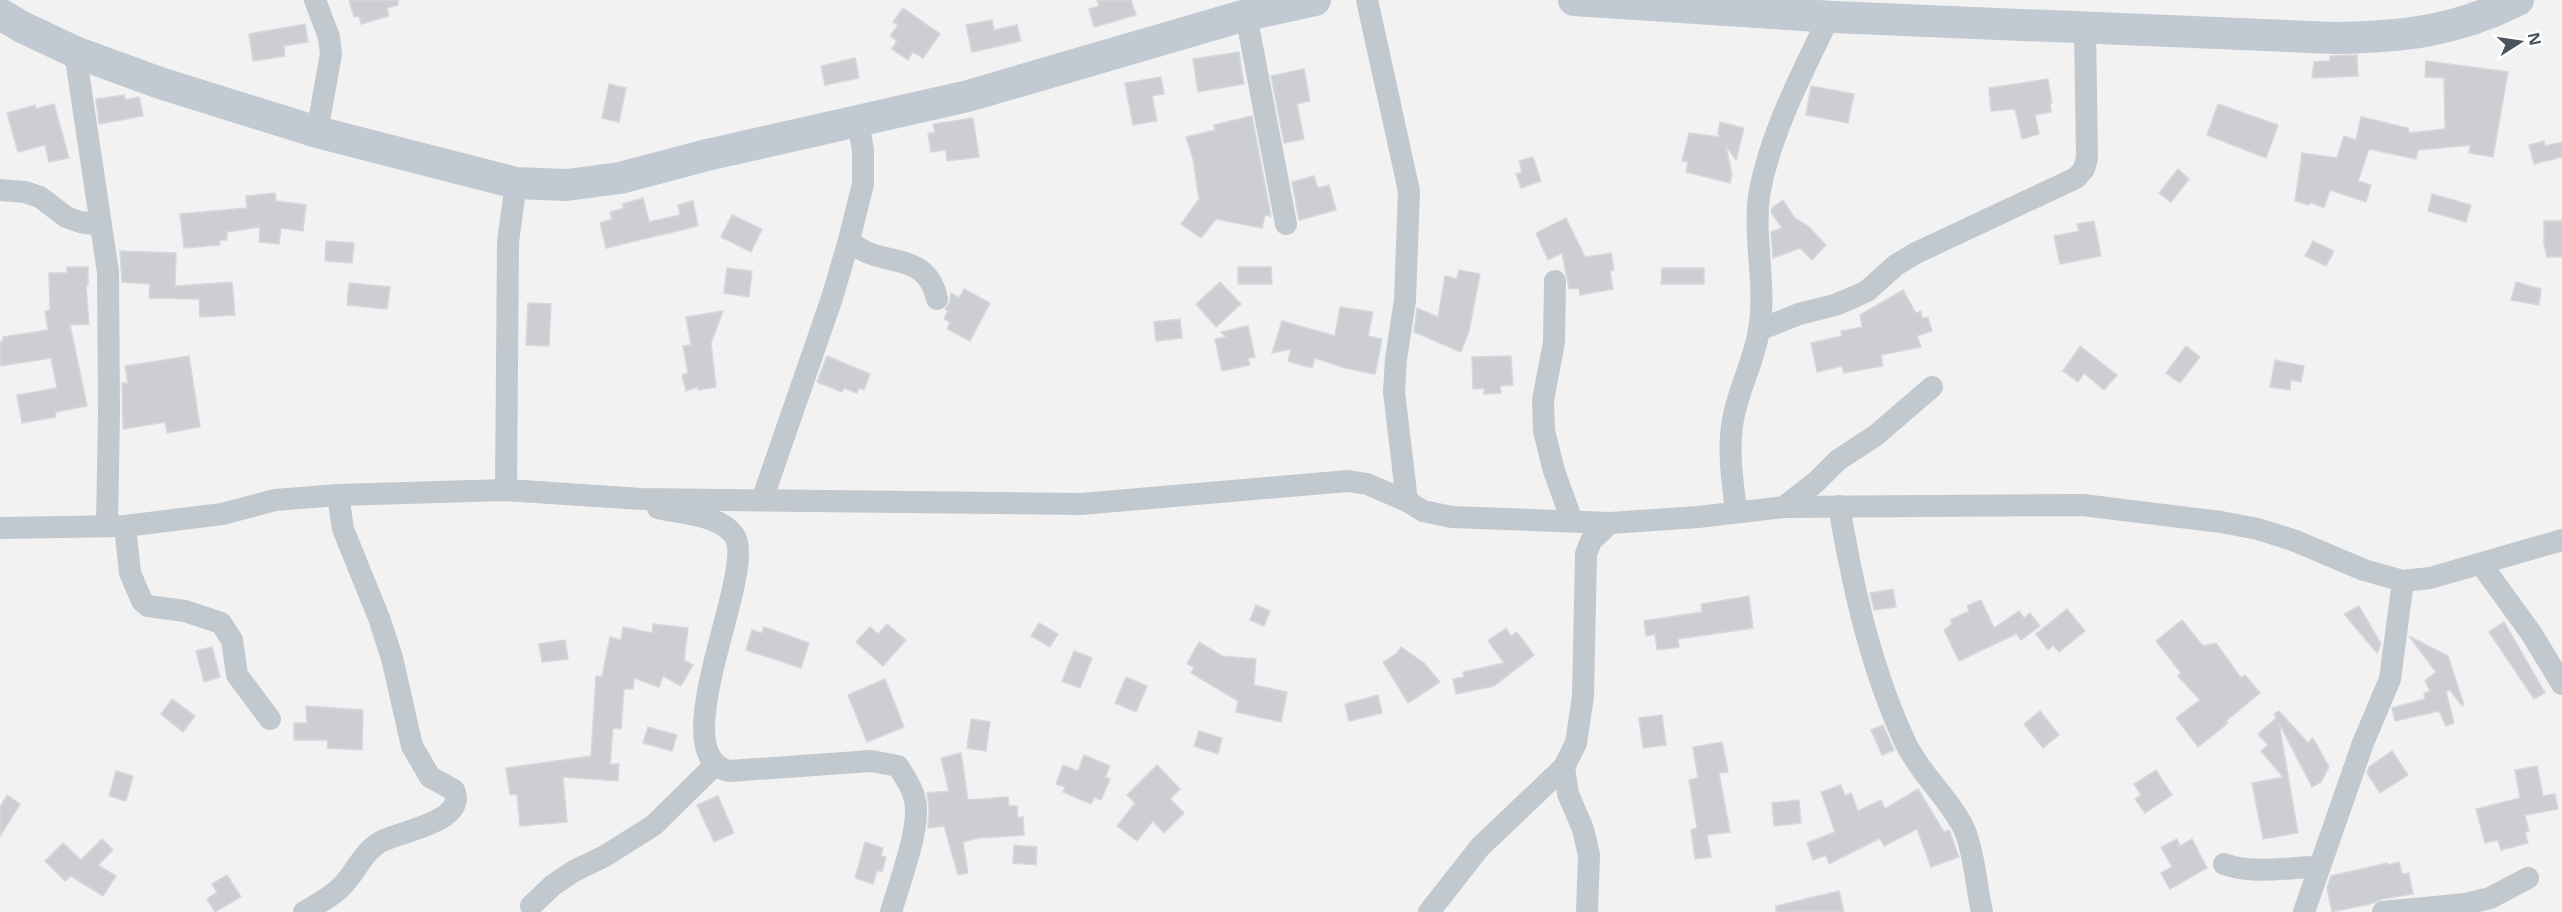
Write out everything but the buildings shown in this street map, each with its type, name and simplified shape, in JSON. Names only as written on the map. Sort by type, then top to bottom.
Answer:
[{"type":"street","points":[[315,0],[329,37],[331,54],[317,132]]},
{"type":"street","points":[[0,14],[75,52],[160,83],[317,132],[516,183],[567,185],[620,178],[707,155],[858,123],[1057,72],[1246,15],[1315,0]]},
{"type":"street","points":[[1367,0],[1409,191],[1405,300],[1396,359],[1394,392],[1407,501]]},
{"type":"street","points":[[1574,0],[1829,17],[2335,38],[2379,38],[2436,31],[2496,11],[2518,0]]},
{"type":"street","points":[[1246,15],[1286,224]]},
{"type":"street","points":[[1737,512],[1731,461],[1732,426],[1759,330],[1760,190],[1790,99],[1829,17]]},
{"type":"street","points":[[1759,330],[1799,314],[1835,305],[1867,291],[1896,265],[1916,253],[2076,178],[2084,169],[2087,158],[2085,27]]},
{"type":"street","points":[[75,52],[108,272],[110,413],[116,526],[130,573],[142,601],[148,606],[185,611],[221,623],[232,640],[237,675],[270,720]]},
{"type":"street","points":[[762,500],[849,240],[863,184],[863,150],[858,123]]},
{"type":"street","points":[[506,490],[508,242],[516,183]]},
{"type":"street","points":[[0,190],[25,192],[40,197],[66,217],[101,225]]},
{"type":"street","points":[[849,240],[857,249],[919,268],[929,277],[937,300]]},
{"type":"street","points":[[1555,281],[1554,342],[1543,400],[1544,430],[1554,471],[1572,520]]},
{"type":"street","points":[[1784,507],[1816,482],[1838,460],[1875,436],[1932,387]]},
{"type":"street","points":[[0,528],[116,526],[222,513],[275,500],[338,495],[506,490],[641,499],[1081,504],[1348,481],[1367,484],[1407,501],[1423,511],[1452,516],[1610,522],[1784,507],[2083,505],[2221,522],[2258,529],[2294,540],[2364,570],[2403,581],[2430,578],[2562,540]]},
{"type":"street","points":[[304,912],[339,889],[355,872],[368,850],[396,834],[443,818],[455,807],[457,801],[454,790],[430,777],[412,746],[392,658],[379,618],[343,530],[338,495]]},
{"type":"street","points":[[641,499],[658,508],[704,518],[720,524],[735,536],[738,545],[735,575],[705,716],[705,747],[715,765],[729,771],[871,761],[898,766],[910,785],[917,808],[913,835],[891,912]]},
{"type":"street","points":[[1839,506],[1851,577],[1866,634],[1888,699],[1907,746],[1964,830],[1982,912]]},
{"type":"street","points":[[1429,912],[1480,847],[1564,767],[1576,743],[1583,696],[1586,554],[1591,541],[1610,522]]},
{"type":"street","points":[[2481,564],[2530,633],[2562,684]]},
{"type":"street","points":[[2304,912],[2363,743],[2390,679],[2403,581]]},
{"type":"street","points":[[531,906],[553,885],[574,871],[605,856],[654,825],[715,765]]},
{"type":"street","points":[[1564,767],[1568,794],[1583,829],[1589,855],[1587,912]]},
{"type":"street","points":[[2224,864],[2238,869],[2261,870],[2319,867]]},
{"type":"street","points":[[2383,912],[2466,904],[2490,898],[2528,878]]}]
